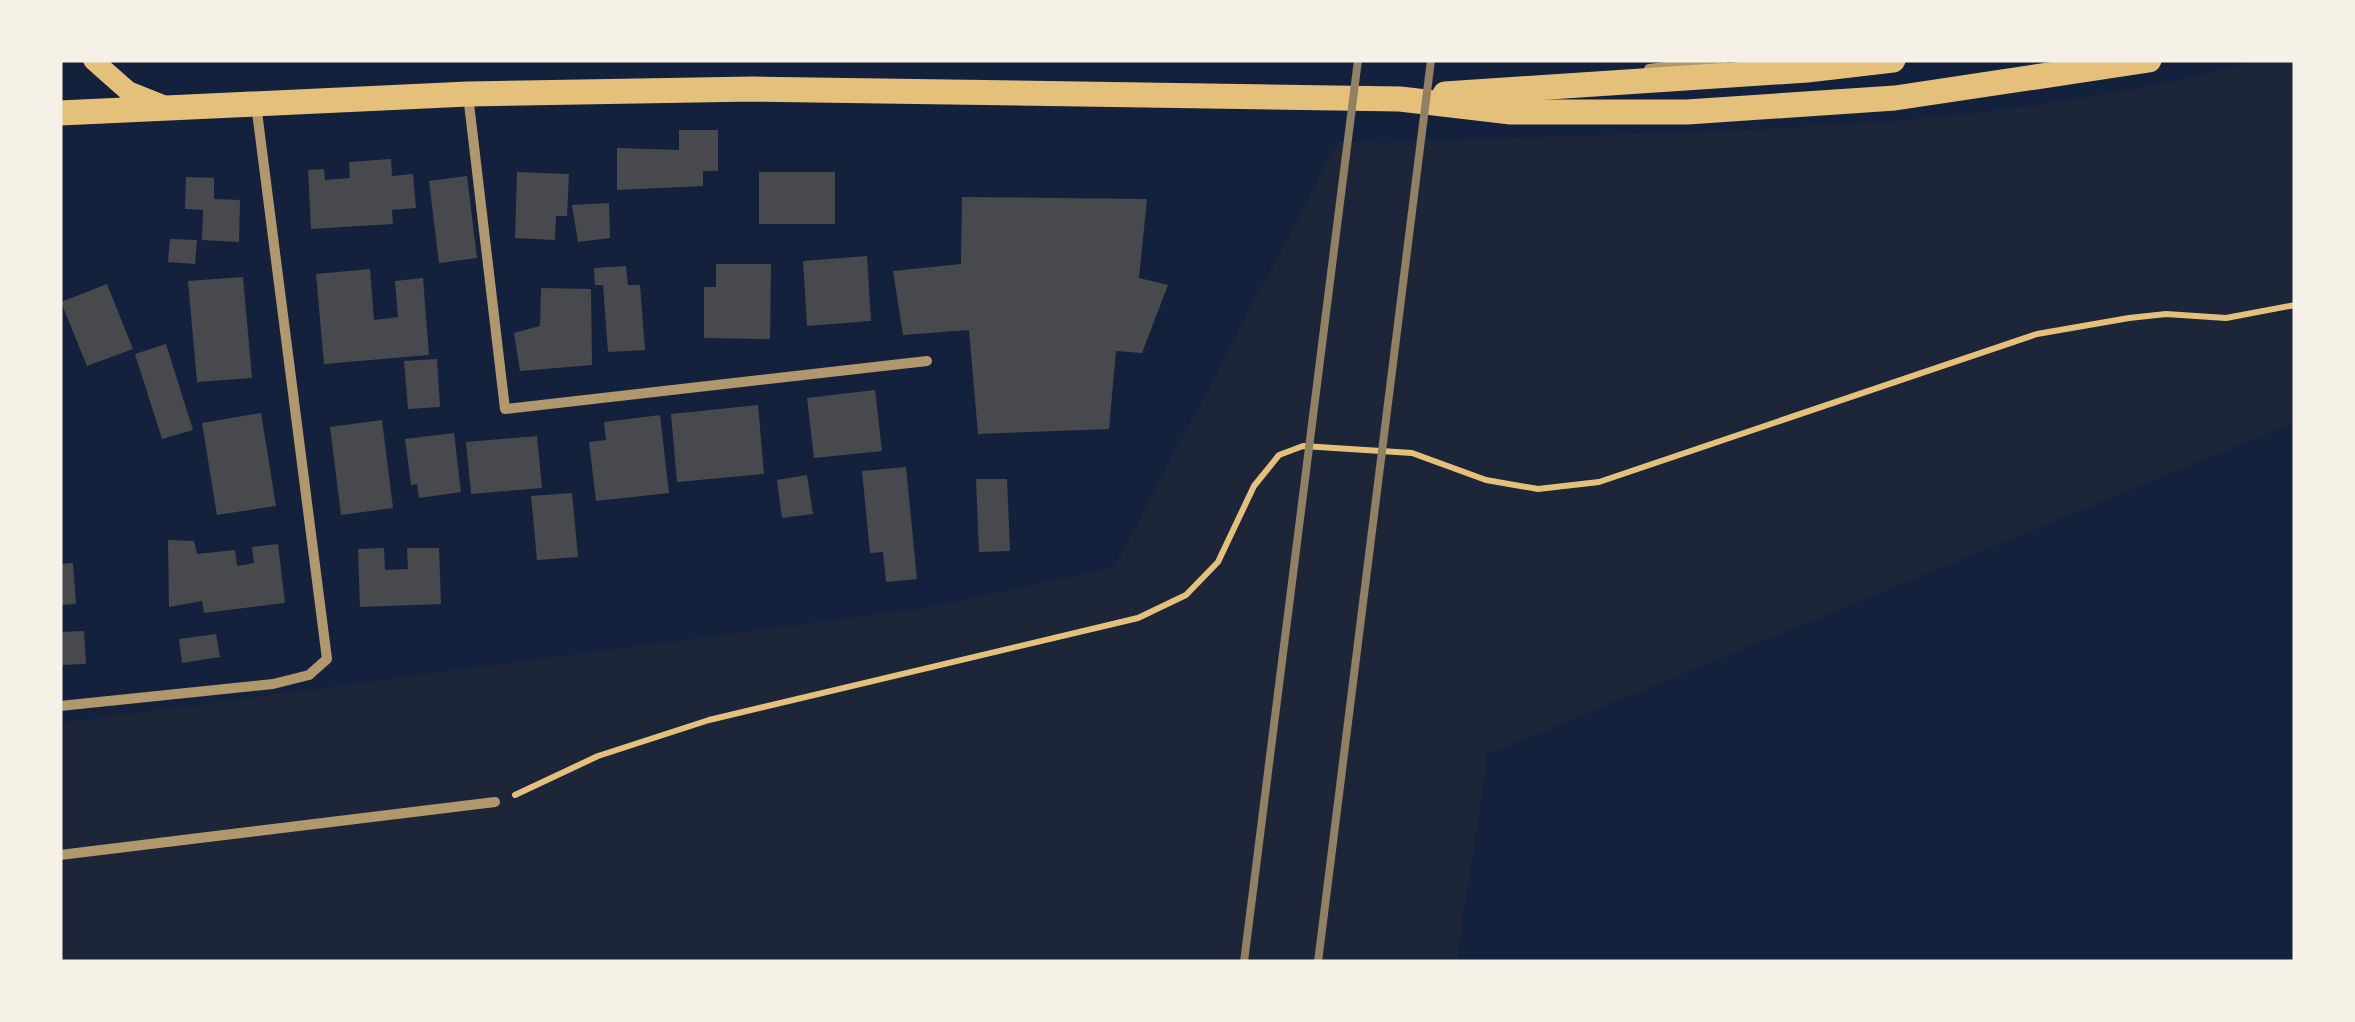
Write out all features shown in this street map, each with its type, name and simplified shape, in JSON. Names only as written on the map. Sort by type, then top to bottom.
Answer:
[{"type":"main road","points":[[93,60],[128,91],[170,107]]},
{"type":"main road","points":[[1400,99],[1512,86],[1807,70],[1893,60]]},
{"type":"main road","points":[[2022,82],[2050,60]]},
{"type":"main road","points":[[60,113],[468,94],[766,90],[1400,99],[1511,112],[1687,112],[1877,99],[2022,82],[2149,60]]},
{"type":"street","points":[[1590,84],[1656,68],[1723,60]]},
{"type":"street","points":[[468,94],[505,409],[927,361]]},
{"type":"street","points":[[60,706],[273,684],[309,674],[327,659],[256,103]]},
{"type":"street","points":[[60,855],[495,802]]},
{"type":"path","points":[[495,802],[544,784],[598,756],[708,720],[1138,618],[1186,595],[1218,562],[1254,486],[1279,454],[1302,446],[1412,453],[1486,480],[1538,489],[1600,482],[2037,334],[2129,318],[2166,314],[2226,318],[2295,305]]},
{"type":"shaded area","points":[[2257,60],[2295,60],[2295,422],[1488,754],[1457,962],[60,962],[60,723],[931,607],[1114,567],[1339,141],[1384,143],[1713,131],[1933,117],[2150,86]]},
{"type":"building","points":[[679,130],[718,130],[718,171],[703,171],[703,186],[617,190],[617,148],[679,150]]},
{"type":"building","points":[[391,159],[392,176],[413,174],[416,208],[392,210],[393,224],[311,229],[308,170],[324,169],[325,180],[350,178],[349,162]]},
{"type":"building","points":[[517,172],[569,174],[567,216],[556,216],[555,240],[515,238]]},
{"type":"building","points":[[759,172],[835,172],[835,224],[759,224]]},
{"type":"building","points":[[467,176],[477,258],[439,263],[429,181]]},
{"type":"building","points":[[186,177],[214,178],[214,199],[240,200],[239,242],[202,240],[203,210],[185,209]]},
{"type":"building","points":[[962,197],[1147,199],[1139,278],[1168,285],[1142,353],[1116,351],[1109,429],[978,434],[969,330],[903,335],[893,271],[961,264]]},
{"type":"building","points":[[609,203],[610,238],[578,242],[572,205]]},
{"type":"building","points":[[170,239],[197,240],[195,264],[168,262]]},
{"type":"building","points":[[867,256],[871,321],[807,326],[803,261]]},
{"type":"building","points":[[716,264],[771,264],[770,339],[704,338],[704,287],[716,287]]},
{"type":"building","points":[[626,266],[628,285],[640,285],[645,350],[608,352],[603,285],[595,285],[594,268]]},
{"type":"building","points":[[370,269],[374,320],[398,317],[395,281],[423,278],[429,355],[324,364],[316,274]]},
{"type":"building","points":[[243,277],[252,378],[197,382],[188,281]]},
{"type":"building","points":[[107,284],[133,349],[87,366],[61,302]]},
{"type":"building","points":[[541,288],[591,289],[592,365],[520,371],[514,333],[540,326]]},
{"type":"building","points":[[166,344],[193,430],[162,439],[135,354]]},
{"type":"building","points":[[437,359],[440,407],[408,409],[404,361]]},
{"type":"building","points":[[875,390],[882,451],[814,458],[807,398]]},
{"type":"building","points":[[758,405],[764,474],[677,482],[671,414]]},
{"type":"building","points":[[261,413],[276,506],[217,515],[202,423]]},
{"type":"building","points":[[660,415],[669,493],[596,501],[589,442],[606,440],[604,422]]},
{"type":"building","points":[[382,420],[393,508],[341,515],[330,427]]},
{"type":"building","points":[[454,433],[461,492],[419,498],[417,484],[411,485],[405,439]]},
{"type":"building","points":[[537,436],[542,488],[471,494],[466,442]]},
{"type":"building","points":[[906,467],[917,579],[886,582],[883,552],[870,553],[862,471]]},
{"type":"building","points":[[807,475],[813,514],[782,518],[777,480]]},
{"type":"building","points":[[976,479],[1007,479],[1010,551],[979,552]]},
{"type":"building","points":[[572,493],[578,557],[537,560],[531,496]]},
{"type":"building","points":[[168,540],[194,541],[197,554],[235,550],[237,566],[254,563],[252,547],[278,544],[285,603],[204,613],[202,601],[169,607]]},
{"type":"building","points":[[384,548],[385,570],[408,569],[407,548],[439,548],[441,604],[360,607],[358,549]]},
{"type":"building","points":[[73,563],[76,604],[60,605],[60,564]]},
{"type":"building","points":[[84,631],[86,664],[60,665],[60,632]]},
{"type":"building","points":[[216,634],[220,657],[182,663],[179,639]]},
{"type":"railway","points":[[1244,962],[1358,60]]},
{"type":"railway","points":[[1318,962],[1431,60]]}]
